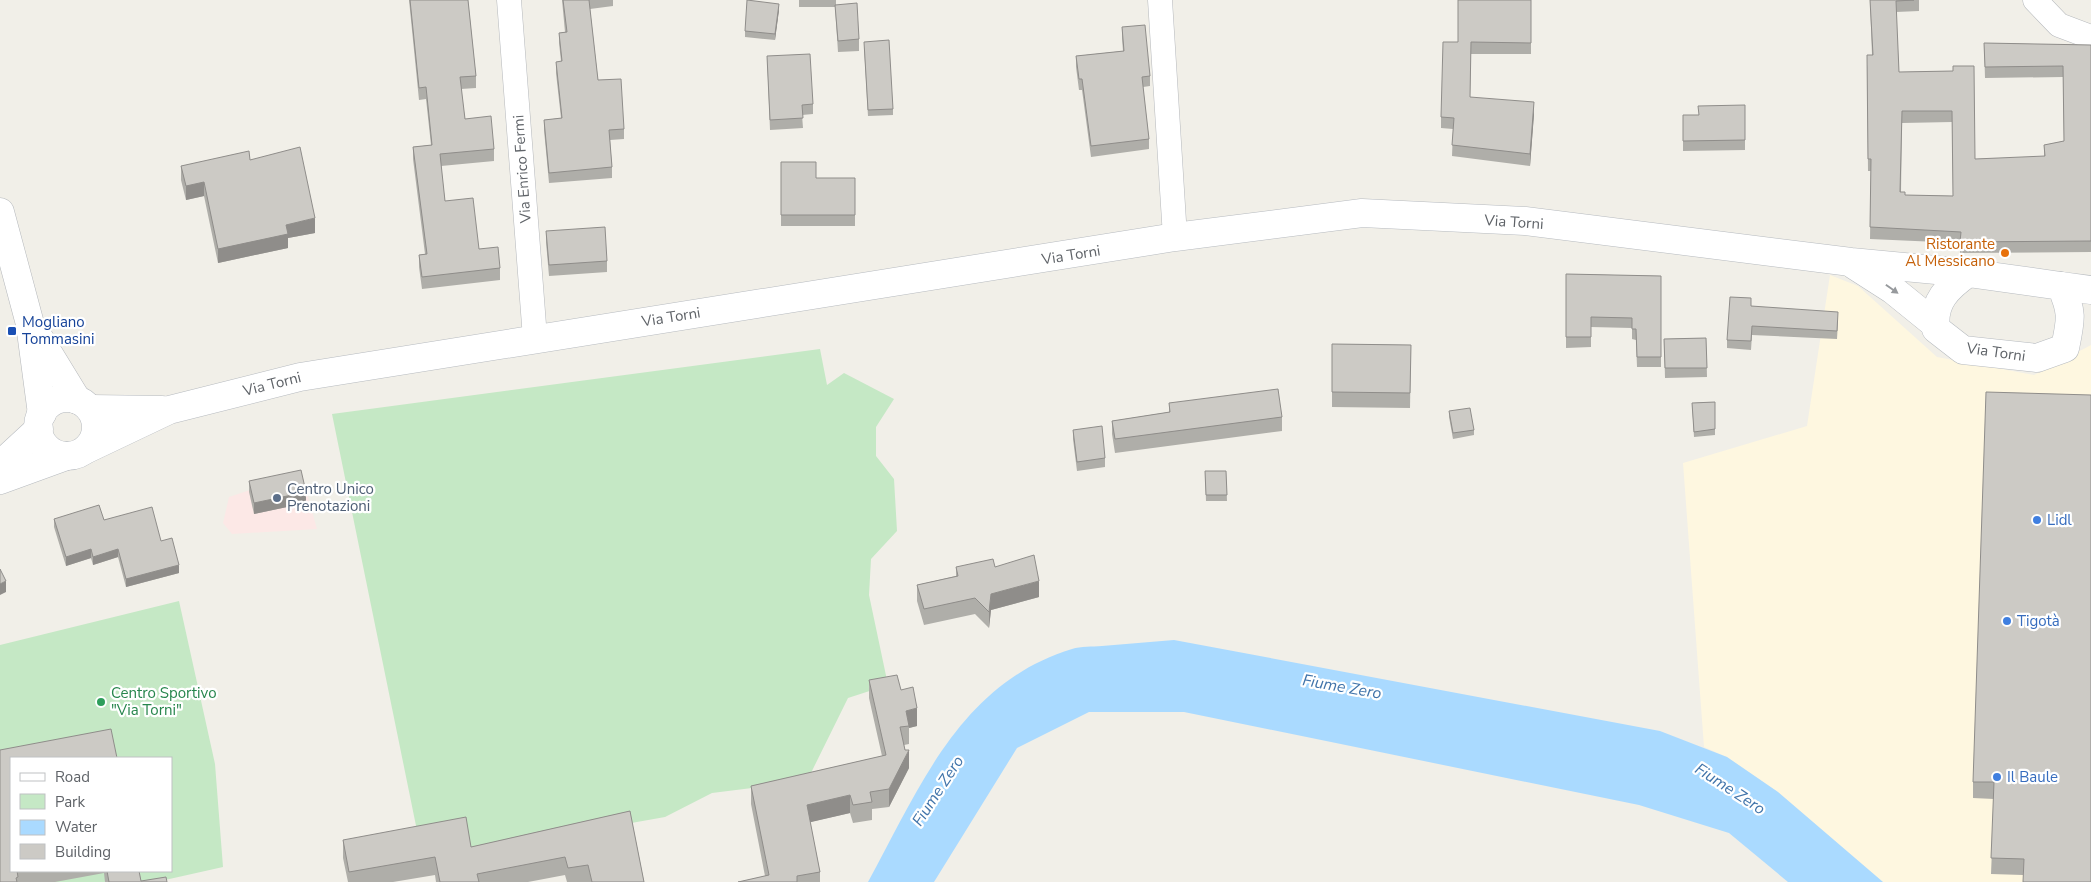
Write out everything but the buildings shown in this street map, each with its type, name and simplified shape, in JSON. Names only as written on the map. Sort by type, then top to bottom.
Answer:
[{"type":"main road","points":[[0,212],[30,324],[40,437],[50,450],[76,452],[95,434],[96,425],[30,324]]},
{"type":"main road","name":"Via Torni","points":[[0,480],[76,452],[169,410],[300,377],[534,338],[1175,237],[1362,213],[1525,221],[1851,262],[1968,273],[2091,290]]},
{"type":"main road","name":"Via Torni","points":[[1851,262],[1893,290],[1935,324],[1936,329],[1963,350],[2037,358],[2066,348],[2091,329]]},
{"type":"main road","points":[[1935,324],[1937,306],[1948,288],[1968,273]]},
{"type":"main road","points":[[2061,286],[2070,307],[2071,319],[2066,348]]},
{"type":"main road","name":"Via Torni","points":[[0,465],[40,421],[53,402],[61,399],[83,405],[169,410]]},
{"type":"street","name":"Via Enrico Fermi","points":[[509,0],[534,338]]},
{"type":"street","points":[[1160,0],[1175,237]]},
{"type":"street","points":[[2035,0],[2059,25],[2091,37]]},
{"type":"shaded area","points":[[1830,275],[1858,286],[1937,357],[2034,375],[2091,345],[2091,882],[1883,882],[1778,792],[1727,757],[1704,747],[1683,463],[1807,426]]},
{"type":"shaded area","points":[[301,473],[317,529],[232,534],[223,523],[229,497]]},
{"type":"green space","points":[[820,349],[827,385],[844,373],[894,399],[876,427],[876,456],[894,479],[897,531],[871,559],[869,595],[888,685],[848,698],[807,781],[712,793],[665,817],[423,860],[332,414]]},
{"type":"green space","name":"Centro Sportivo \"Via Torni\"","points":[[179,601],[215,764],[223,867],[156,882],[0,882],[0,645]]},
{"type":"water","name":"Fiume Zero","points":[[1174,640],[1660,731],[1727,757],[1778,792],[1883,882],[1788,882],[1729,833],[1639,805],[1184,712],[1089,712],[1017,748],[934,882],[868,882],[925,776],[947,743],[972,713],[1000,687],[1033,665],[1075,648]]},
{"type":"place","name":"Ristorante Al Messicano","points":[[2005,253]]},
{"type":"place","name":"Mogliano Tommasini","points":[[12,331]]},
{"type":"place","name":"Centro Unico Prenotazioni","points":[[277,498]]},
{"type":"place","name":"Lidl","points":[[2037,520]]},
{"type":"place","name":"Tigotà","points":[[2007,621]]},
{"type":"place","name":"Centro Sportivo \"Via Torni\"","points":[[101,702]]},
{"type":"place","name":"Il Baule","points":[[1997,777]]}]
